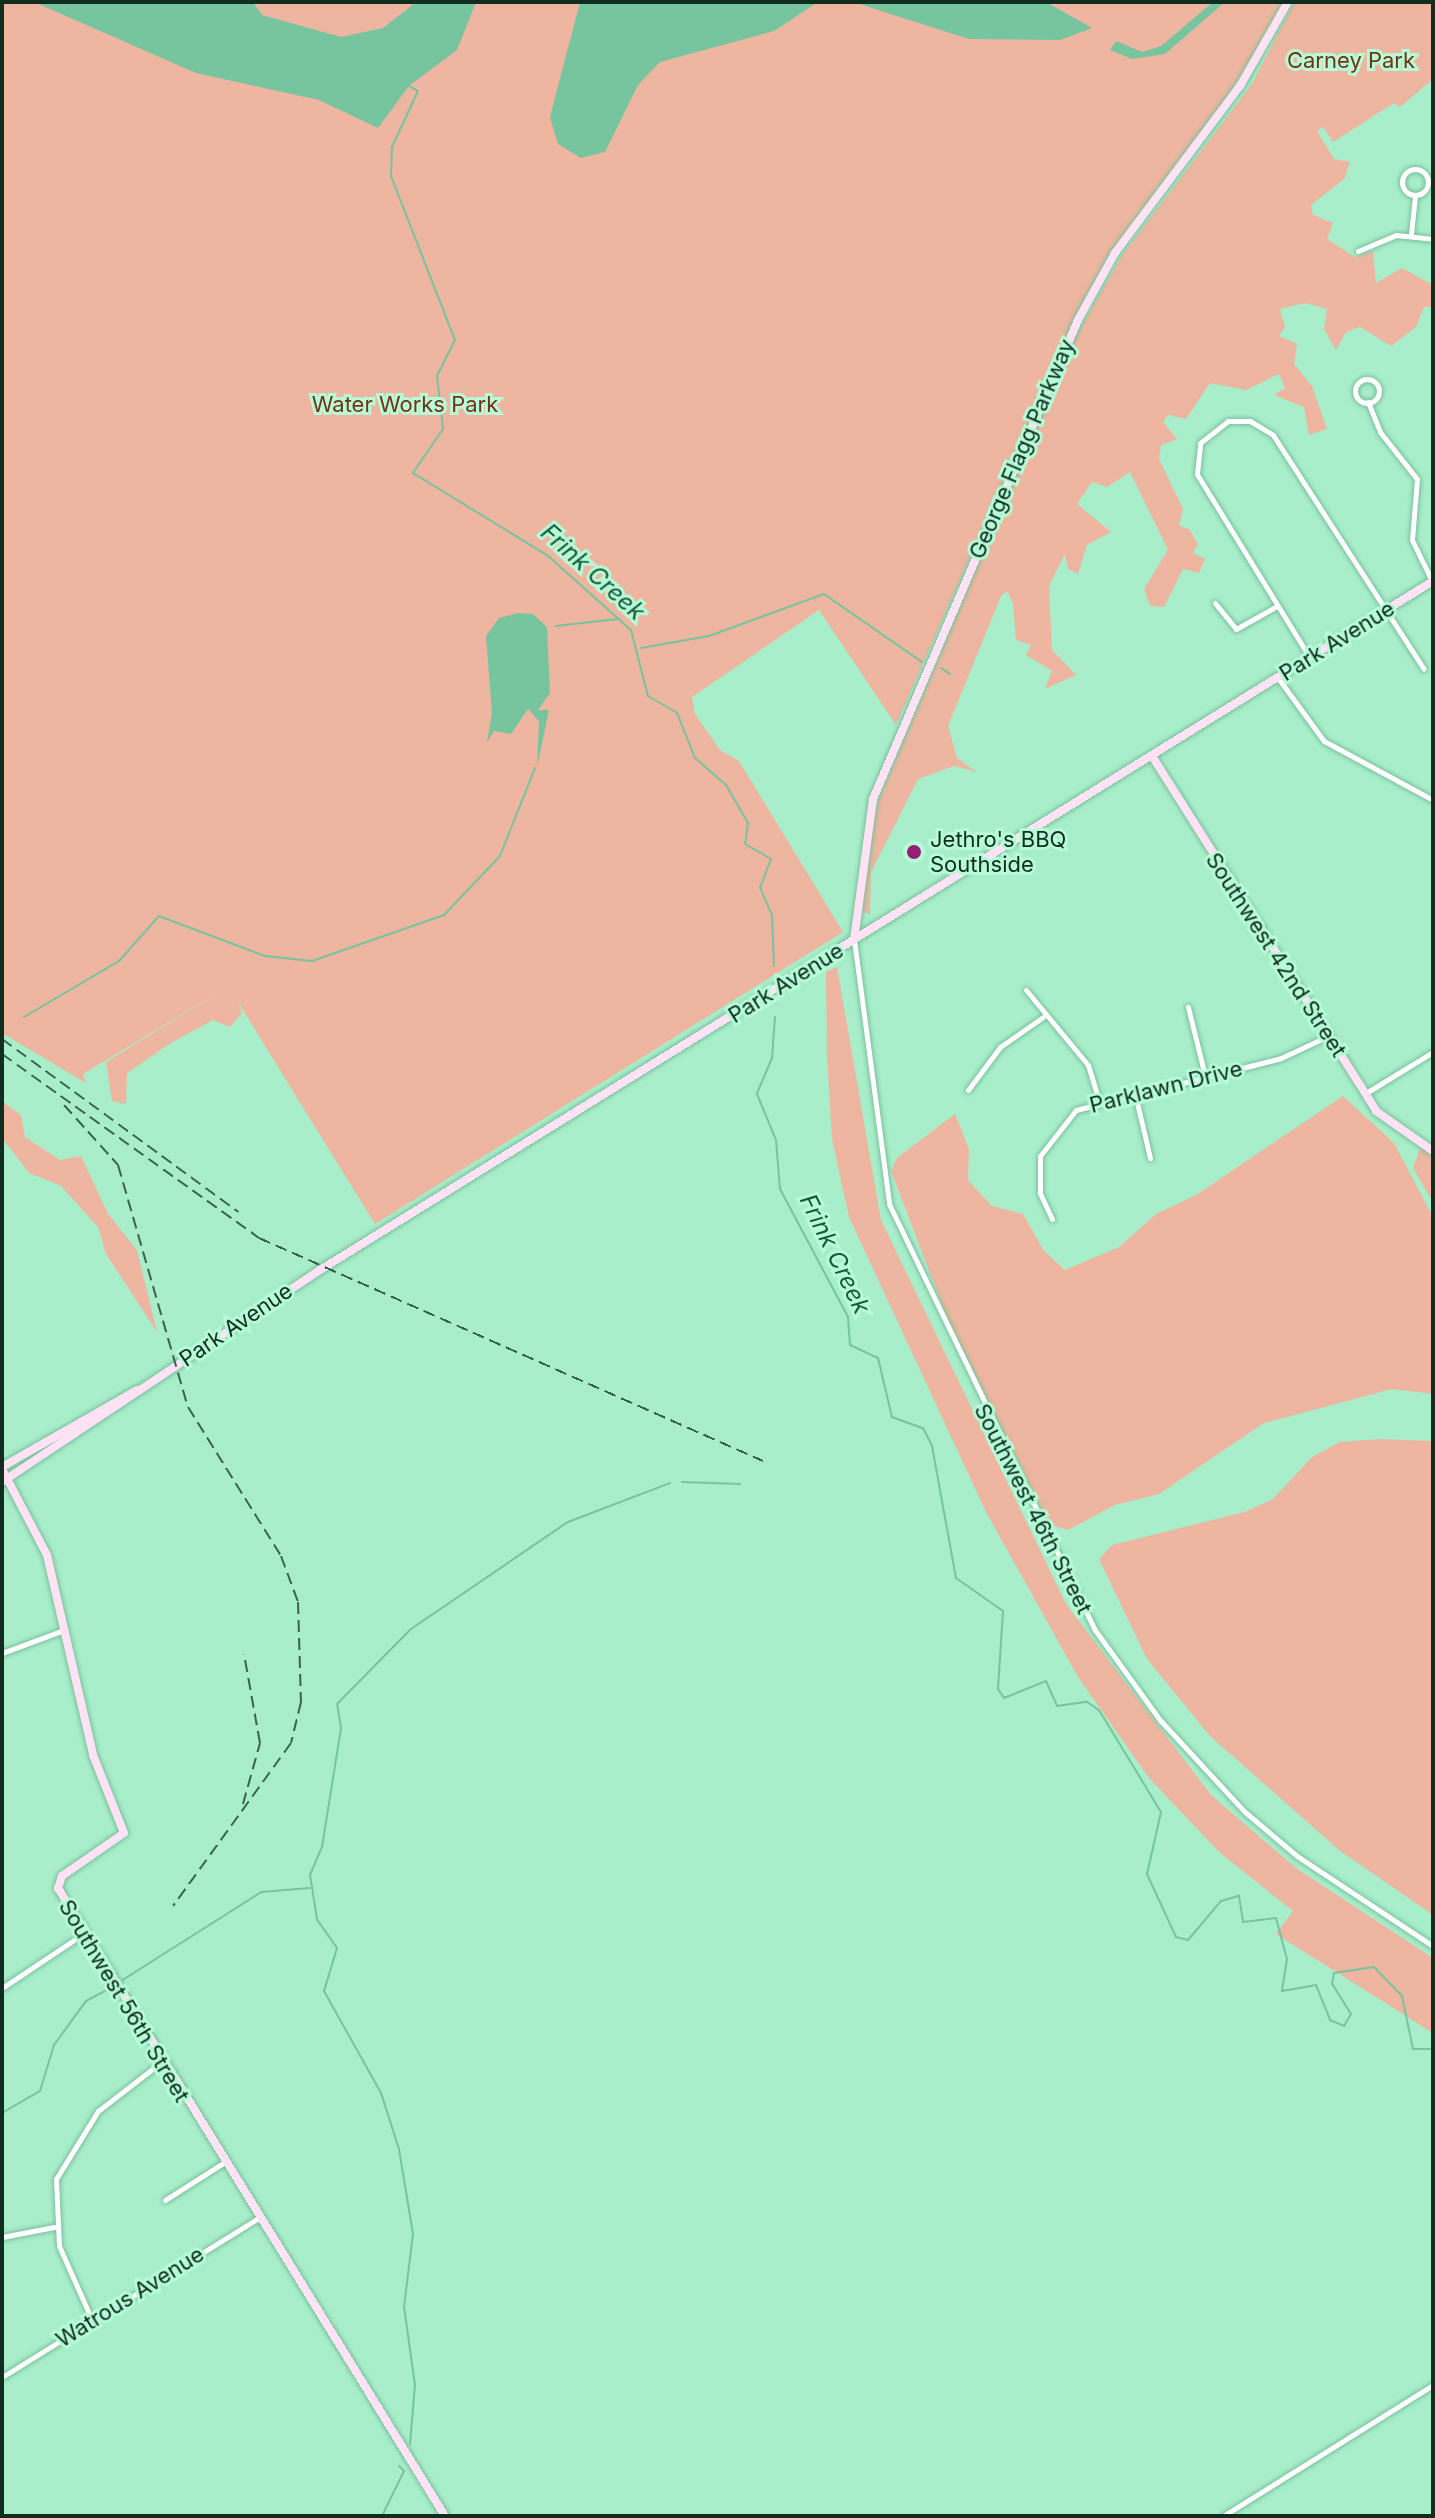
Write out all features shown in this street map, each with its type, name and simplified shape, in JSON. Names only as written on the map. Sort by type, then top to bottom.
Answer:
[{"type":"main road","name":"George Flagg Parkway","points":[[854,940],[858,868],[873,799],[1078,320],[1115,253],[1240,86],[1288,2]]},
{"type":"main road","name":"Park Avenue","points":[[5,1480],[142,1388],[854,940],[1433,582]]},
{"type":"main road","name":"Southwest 42nd Street","points":[[1152,756],[1365,1094],[1414,1142],[1433,1151]]},
{"type":"main road","name":"Park Avenue","points":[[2,1468],[142,1388]]},
{"type":"main road","name":"Southwest 56th Street","points":[[2,1468],[5,1480],[47,1555],[93,1755],[124,1833],[58,1882],[83,1934],[160,2063],[445,2516]]},
{"type":"street","points":[[1411,234],[1415,195],[1429,182],[1417,169],[1402,183],[1415,195]]},
{"type":"street","points":[[1358,251],[1411,234],[1433,239]]},
{"type":"street","points":[[1368,402],[1379,390],[1367,379],[1356,389],[1368,402],[1380,432],[1417,479],[1412,540],[1433,582]]},
{"type":"street","points":[[1310,658],[1205,490],[1195,461],[1208,432],[1237,419],[1263,426],[1383,613],[1424,669]]},
{"type":"street","points":[[1215,603],[1236,629],[1277,606]]},
{"type":"street","points":[[1278,678],[1324,741],[1433,800]]},
{"type":"street","name":"Southwest 46th Street","points":[[854,940],[889,1204],[1095,1630],[1160,1720],[1245,1812],[1297,1856],[1433,1946]]},
{"type":"street","points":[[1026,990],[1043,1017],[1088,1065],[1099,1101]]},
{"type":"street","points":[[1188,1007],[1205,1076]]},
{"type":"street","points":[[968,1090],[1000,1047],[1043,1017]]},
{"type":"street","name":"Parklawn Drive","points":[[1052,1219],[1038,1178],[1043,1149],[1063,1119],[1099,1101],[1293,1055],[1328,1036]]},
{"type":"street","points":[[1365,1094],[1433,1052]]},
{"type":"street","points":[[1135,1094],[1150,1158]]},
{"type":"street","points":[[2,1653],[66,1629]]},
{"type":"street","points":[[2,1988],[83,1934]]},
{"type":"street","points":[[92,2320],[54,2227],[56,2179],[75,2140],[118,2092],[160,2063]]},
{"type":"street","points":[[165,2200],[223,2163]]},
{"type":"street","name":"Watrous Avenue","points":[[2,2377],[258,2218]]},
{"type":"street","points":[[2,2237],[54,2227]]},
{"type":"street","points":[[1223,2516],[1433,2385]]},
{"type":"green space","name":"Water Works Park","points":[[2,2],[1284,2],[1228,97],[1087,293],[896,725],[819,610],[692,697],[695,714],[720,750],[739,761],[843,932],[375,1224],[238,1002],[242,1013],[230,1027],[213,1020],[171,1043],[127,1073],[126,1104],[112,1101],[106,1062],[229,986],[83,1074],[86,1083],[2,1033]]},
{"type":"green space","name":"Carney Park","points":[[1294,2],[1433,2],[1433,79],[1400,107],[1394,103],[1333,142],[1323,127],[1317,131],[1334,159],[1350,162],[1344,179],[1311,205],[1313,215],[1333,223],[1327,239],[1355,257],[1373,251],[1376,283],[1402,268],[1433,285],[1433,307],[1424,307],[1416,327],[1391,346],[1360,327],[1346,332],[1336,350],[1324,329],[1327,309],[1306,303],[1280,309],[1285,327],[1279,336],[1297,344],[1294,364],[1312,386],[1327,429],[1309,435],[1304,407],[1274,395],[1285,388],[1279,374],[1246,390],[1210,383],[1186,419],[1168,415],[1163,422],[1177,439],[1161,445],[1159,459],[1183,509],[1179,525],[1190,530],[1198,544],[1193,553],[1205,559],[1199,573],[1183,569],[1164,607],[1150,606],[1144,589],[1168,550],[1130,472],[1107,487],[1092,482],[1077,504],[1111,532],[1087,545],[1078,574],[1068,569],[1065,554],[1049,586],[1052,650],[1076,675],[1045,689],[1052,671],[1026,655],[1031,645],[1016,640],[1013,604],[1007,591],[1001,596],[948,726],[957,758],[977,772],[954,766],[918,779],[871,872],[870,915],[863,911],[863,865],[878,801],[1073,341],[1122,255],[1252,84]]},
{"type":"green space","points":[[837,967],[881,1220],[1066,1604],[1211,1795],[1296,1868],[1433,1958],[1433,2033],[1276,1934],[1293,1911],[1220,1853],[1149,1778],[1078,1677],[986,1512],[849,1217],[832,1139],[827,1057],[826,972]]},
{"type":"green space","points":[[1343,1096],[1394,1143],[1433,1217],[1433,1394],[1392,1389],[1264,1423],[1159,1494],[1115,1505],[1068,1530],[1049,1524],[949,1323],[891,1171],[897,1158],[955,1114],[969,1149],[968,1180],[992,1206],[1023,1214],[1044,1251],[1065,1270],[1119,1247],[1156,1214],[1196,1195]]},
{"type":"green space","points":[[2,1101],[21,1115],[25,1137],[60,1160],[81,1156],[108,1214],[137,1250],[157,1332],[106,1254],[98,1227],[61,1186],[29,1173],[2,1138]]},
{"type":"green space","points":[[1421,1146],[1433,1151],[1433,1202],[1413,1168]]},
{"type":"green space","points":[[1380,1439],[1433,1441],[1433,1915],[1339,1850],[1210,1736],[1147,1659],[1099,1559],[1112,1545],[1245,1512],[1273,1499],[1312,1457],[1340,1442]]},
{"type":"shaded area","points":[[34,2],[253,2],[262,15],[341,37],[383,28],[416,2],[476,2],[457,50],[409,86],[378,128],[319,100],[196,73]]},
{"type":"shaded area","points":[[580,2],[818,2],[774,31],[660,62],[638,85],[605,152],[581,158],[558,144],[550,117]]},
{"type":"shaded area","points":[[853,2],[1046,2],[1092,28],[1060,40],[969,39]]},
{"type":"shaded area","points":[[1213,2],[1225,2],[1165,54],[1132,59],[1110,50],[1116,41],[1142,52],[1161,46]]},
{"type":"shaded area","points":[[518,613],[533,614],[547,627],[550,693],[538,710],[549,710],[537,767],[539,721],[528,709],[511,734],[494,731],[487,742],[492,713],[486,636],[499,618]]},
{"type":"waterway","name":"Frink Creek","points":[[409,86],[418,91],[392,147],[391,176],[455,340],[437,376],[443,429],[413,473],[547,555],[631,630],[648,696],[677,713],[695,758],[726,785],[748,823],[745,844],[771,859],[760,887],[772,915],[774,966]]},
{"type":"waterway","points":[[641,648],[709,636],[824,594],[922,662]]},
{"type":"waterway","points":[[556,626],[618,619]]},
{"type":"waterway","points":[[941,668],[950,674]]},
{"type":"waterway","points":[[24,1017],[119,961],[159,916],[265,956],[312,961],[444,915],[500,856],[535,768]]},
{"type":"waterway","name":"Frink Creek","points":[[775,1017],[772,1058],[757,1094],[776,1140],[780,1189],[848,1317],[850,1345],[878,1358],[892,1417],[923,1428],[932,1446],[956,1578],[1003,1611],[998,1689],[1004,1698],[1046,1681],[1057,1706],[1087,1702],[1099,1710],[1161,1812],[1147,1874],[1176,1937],[1188,1940],[1221,1901],[1239,1896],[1243,1922],[1276,1918],[1287,1959],[1282,1991],[1316,1985],[1330,2020],[1344,2026],[1351,2014],[1332,1984],[1334,1973],[1374,1967],[1402,1996],[1413,2049],[1433,2049]]},
{"type":"waterway","points":[[682,1482],[740,1484]]},
{"type":"waterway","points":[[410,2444],[415,2385],[404,2307],[413,2234],[399,2149],[381,2093],[324,1991],[337,1948],[317,1919],[310,1875],[322,1847],[341,1728],[337,1704],[411,1629],[568,1522],[670,1483]]},
{"type":"waterway","points":[[121,1981],[261,1892],[310,1888]]},
{"type":"waterway","points":[[2,2113],[40,2091],[54,2045],[86,2001],[109,1989]]},
{"type":"waterway","points":[[382,2516],[404,2471],[399,2466]]},
{"type":"railway","points":[[2,1039],[238,1212]]},
{"type":"railway","points":[[2,1054],[259,1238],[763,1461]]},
{"type":"railway","points":[[64,1105],[118,1165],[188,1407],[281,1556],[298,1602],[301,1702],[291,1743],[173,1906]]},
{"type":"railway","points":[[243,1804],[260,1743],[244,1654]]},
{"type":"place","name":"Jethro's BBQ Southside","points":[[914,852]]}]
